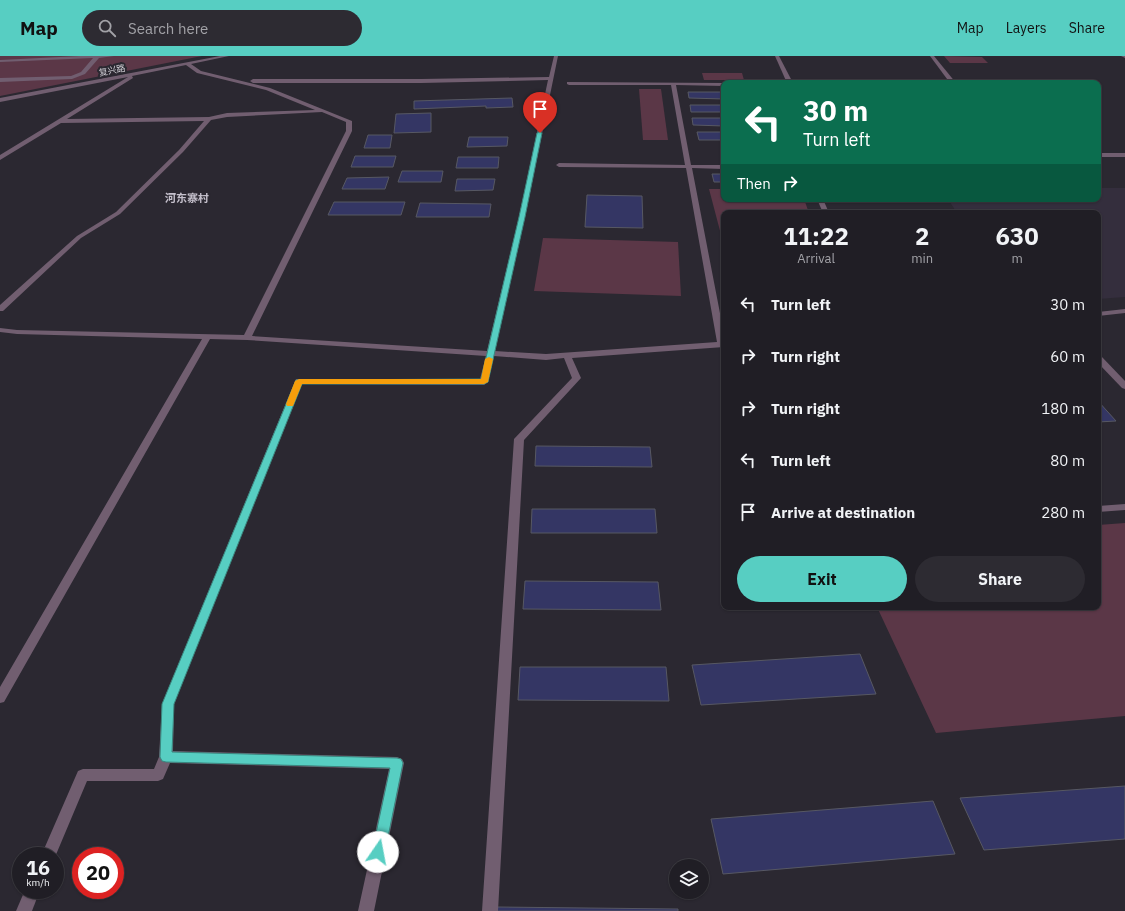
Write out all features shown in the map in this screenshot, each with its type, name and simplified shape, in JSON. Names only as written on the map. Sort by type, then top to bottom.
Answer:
[{"type":"street","points":[[10,60],[15,56]]},
{"type":"street","points":[[0,61],[112,56]]},
{"type":"street","name":"复兴路","points":[[0,100],[227,56]]},
{"type":"street","points":[[52,847],[83,775],[158,775],[166,757],[168,704],[299,381],[484,382],[522,217],[556,56]]},
{"type":"street","points":[[776,56],[788,80]]},
{"type":"street","points":[[932,56],[952,80]]},
{"type":"street","points":[[0,80],[72,77],[83,73],[97,57]]},
{"type":"street","points":[[187,64],[199,72],[268,89],[349,121],[349,131],[247,338]]},
{"type":"street","points":[[0,158],[136,73]]},
{"type":"street","points":[[236,81],[421,81],[551,78]]},
{"type":"street","points":[[569,83],[721,84]]},
{"type":"street","points":[[673,84],[721,323]]},
{"type":"street","points":[[59,121],[209,119],[226,115],[324,111]]},
{"type":"street","points":[[0,309],[79,237],[118,213],[181,151],[209,119]]},
{"type":"street","points":[[0,151],[10,152]]},
{"type":"street","points":[[1101,155],[1125,156]]},
{"type":"street","points":[[559,166],[721,168]]},
{"type":"street","points":[[1101,314],[1125,311]]},
{"type":"street","points":[[0,330],[18,332],[247,338],[546,357],[721,344]]},
{"type":"street","points":[[0,698],[207,337]]},
{"type":"street","points":[[490,911],[519,439],[577,378],[567,356]]},
{"type":"street","points":[[1101,361],[1125,386]]},
{"type":"street","points":[[1101,509],[1125,507]]},
{"type":"street","points":[[166,757],[397,763],[366,911]]},
{"type":"street","points":[[24,911],[29,899]]},
{"type":"shaded area","points":[[0,56],[202,56],[0,96]]},
{"type":"shaded area","points":[[944,56],[982,57],[988,63],[950,63]]},
{"type":"shaded area","points":[[702,73],[742,73],[744,80],[704,80]]},
{"type":"shaded area","points":[[639,89],[661,89],[668,140],[643,140]]},
{"type":"shaded area","points":[[1101,188],[1125,188],[1125,297],[1101,299],[1101,210],[955,210],[950,202],[1101,202]]},
{"type":"shaded area","points":[[709,189],[721,189],[721,202],[805,202],[808,210],[721,210],[721,235]]},
{"type":"shaded area","points":[[543,238],[678,242],[681,296],[534,291]]},
{"type":"shaded area","points":[[1125,523],[1125,716],[936,733],[878,610],[1101,610],[1101,525]]},
{"type":"building","points":[[688,92],[721,92],[721,99],[689,98]]},
{"type":"building","points":[[512,98],[513,107],[486,108],[486,106],[414,109],[414,101]]},
{"type":"building","points":[[690,105],[721,105],[721,112],[691,112]]},
{"type":"building","points":[[431,113],[431,132],[394,133],[396,114]]},
{"type":"building","points":[[692,118],[721,118],[721,126],[693,125]]},
{"type":"building","points":[[697,132],[721,132],[721,140],[699,140]]},
{"type":"building","points":[[368,135],[392,135],[390,148],[364,148]]},
{"type":"building","points":[[469,137],[508,137],[507,146],[467,147]]},
{"type":"building","points":[[355,156],[396,156],[393,167],[351,167]]},
{"type":"building","points":[[458,157],[499,157],[498,168],[456,168]]},
{"type":"building","points":[[402,171],[443,171],[441,182],[398,182]]},
{"type":"building","points":[[712,174],[721,174],[721,182],[714,182]]},
{"type":"building","points":[[389,177],[385,189],[342,189],[347,178]]},
{"type":"building","points":[[457,179],[495,179],[493,190],[455,191]]},
{"type":"building","points":[[587,195],[642,196],[643,228],[585,227]]},
{"type":"building","points":[[334,202],[405,202],[401,215],[328,215]]},
{"type":"building","points":[[420,203],[491,204],[489,217],[416,217]]},
{"type":"building","points":[[1101,404],[1116,421],[1101,422]]},
{"type":"building","points":[[536,446],[650,447],[652,467],[535,466]]},
{"type":"building","points":[[532,509],[655,509],[657,533],[531,533]]},
{"type":"building","points":[[525,581],[658,582],[661,610],[523,609]]},
{"type":"building","points":[[860,654],[876,694],[701,705],[692,665]]},
{"type":"building","points":[[520,667],[666,667],[669,701],[518,700]]},
{"type":"building","points":[[1125,786],[1125,839],[984,850],[960,798]]},
{"type":"building","points":[[933,801],[955,854],[723,874],[711,819]]},
{"type":"building","points":[[497,907],[678,909],[678,911],[497,911]]},
{"type":"slow traffic","points":[[290,404],[299,381],[484,382],[489,359]]},
{"type":"district","name":"河东寨村","points":[[187,198]]},
{"type":"route","points":[[378,852],[397,763],[166,757],[168,704],[299,381],[484,382],[540,133]]}]
